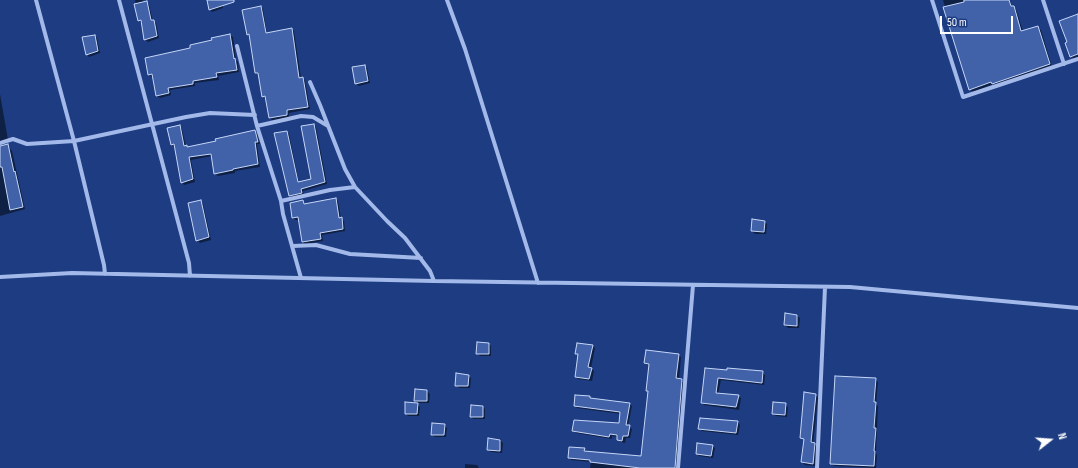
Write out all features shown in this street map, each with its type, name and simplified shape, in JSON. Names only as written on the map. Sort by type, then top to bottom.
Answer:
[{"type":"street","points":[[36,0],[74,141],[105,274]]},
{"type":"street","points":[[119,0],[189,263],[190,276]]},
{"type":"street","points":[[447,0],[465,49],[538,283]]},
{"type":"street","points":[[932,0],[963,96],[1078,59]]},
{"type":"street","points":[[1043,0],[1064,64]]},
{"type":"street","points":[[237,46],[257,126],[281,200],[283,214],[301,278]]},
{"type":"street","points":[[310,82],[344,169],[355,187],[381,216],[405,238],[430,271],[434,281]]},
{"type":"street","points":[[0,143],[13,140],[27,144],[74,141],[186,116],[210,113],[255,114]]},
{"type":"street","points":[[257,126],[301,116],[313,117],[328,127]]},
{"type":"street","points":[[281,200],[330,190],[355,187]]},
{"type":"street","points":[[293,246],[316,246],[350,254],[421,258]]},
{"type":"street","points":[[0,277],[72,273],[538,283],[825,287],[1078,308]]},
{"type":"street","points":[[678,468],[693,285]]},
{"type":"street","points":[[817,468],[825,287]]},
{"type":"building","points":[[207,0],[234,0],[234,2],[209,10]]},
{"type":"building","points":[[964,0],[1009,0],[1011,6],[1014,6],[1021,31],[1038,26],[1050,64],[992,84],[991,82],[969,90],[943,7],[964,2]]},
{"type":"building","points":[[147,1],[151,20],[154,20],[157,36],[144,40],[141,20],[138,21],[134,4]]},
{"type":"building","points":[[261,6],[266,33],[292,28],[299,78],[303,77],[308,107],[287,110],[287,115],[269,118],[265,96],[262,97],[258,73],[255,73],[249,34],[247,35],[242,10]]},
{"type":"building","points":[[1078,14],[1078,54],[1070,57],[1065,43],[1067,42],[1059,21]]},
{"type":"building","points":[[230,34],[237,70],[216,73],[217,77],[193,81],[193,84],[168,88],[169,93],[156,96],[152,74],[148,75],[145,58],[190,48],[190,45]]},
{"type":"building","points":[[95,35],[98,51],[86,55],[82,37]]},
{"type":"building","points":[[365,65],[368,81],[355,84],[352,67]]},
{"type":"building","points":[[314,124],[325,182],[301,189],[302,193],[289,196],[274,133],[287,131],[298,182],[311,179],[301,126]]},
{"type":"building","points":[[180,125],[184,146],[187,145],[187,147],[216,141],[215,139],[255,130],[258,142],[255,142],[258,164],[214,174],[211,154],[189,157],[193,179],[181,183],[174,144],[171,145],[167,128]]},
{"type":"building","points":[[8,144],[23,207],[10,210],[2,167],[0,167],[0,146]]},
{"type":"building","points":[[336,198],[339,218],[342,217],[343,229],[320,233],[321,239],[302,242],[298,217],[292,218],[290,203],[303,200],[304,204]]},
{"type":"building","points":[[201,200],[209,237],[196,241],[188,203]]},
{"type":"building","points":[[752,219],[765,221],[764,232],[751,231]]},
{"type":"building","points":[[785,313],[797,315],[797,326],[784,325]]},
{"type":"building","points":[[477,342],[489,343],[489,354],[476,354]]},
{"type":"building","points":[[577,343],[593,345],[588,367],[592,368],[589,379],[575,377],[578,354],[575,354]]},
{"type":"building","points":[[646,350],[679,354],[676,378],[682,379],[675,468],[640,468],[568,458],[569,447],[585,448],[584,451],[641,456],[648,391],[646,391],[649,364],[644,363]]},
{"type":"building","points":[[705,368],[763,371],[762,383],[718,378],[716,393],[739,395],[736,407],[701,403]]},
{"type":"building","points":[[456,373],[469,375],[468,386],[455,386]]},
{"type":"building","points":[[835,376],[876,378],[874,402],[876,402],[874,428],[876,428],[874,466],[830,464]]},
{"type":"building","points":[[415,389],[427,390],[427,401],[414,401]]},
{"type":"building","points":[[804,392],[816,394],[811,442],[815,443],[813,464],[801,462],[804,439],[800,438]]},
{"type":"building","points":[[575,395],[630,403],[626,425],[630,425],[628,436],[623,436],[622,441],[617,440],[617,435],[610,434],[609,437],[572,431],[574,420],[619,423],[620,412],[574,406]]},
{"type":"building","points":[[405,402],[418,403],[417,414],[405,414]]},
{"type":"building","points":[[773,402],[786,403],[785,415],[772,414]]},
{"type":"building","points":[[471,405],[483,406],[483,417],[470,417]]},
{"type":"building","points":[[700,418],[738,421],[736,433],[698,429]]},
{"type":"building","points":[[432,423],[445,424],[444,435],[431,435]]},
{"type":"building","points":[[488,438],[500,440],[500,451],[487,450]]},
{"type":"building","points":[[697,443],[713,445],[711,456],[696,454]]}]
